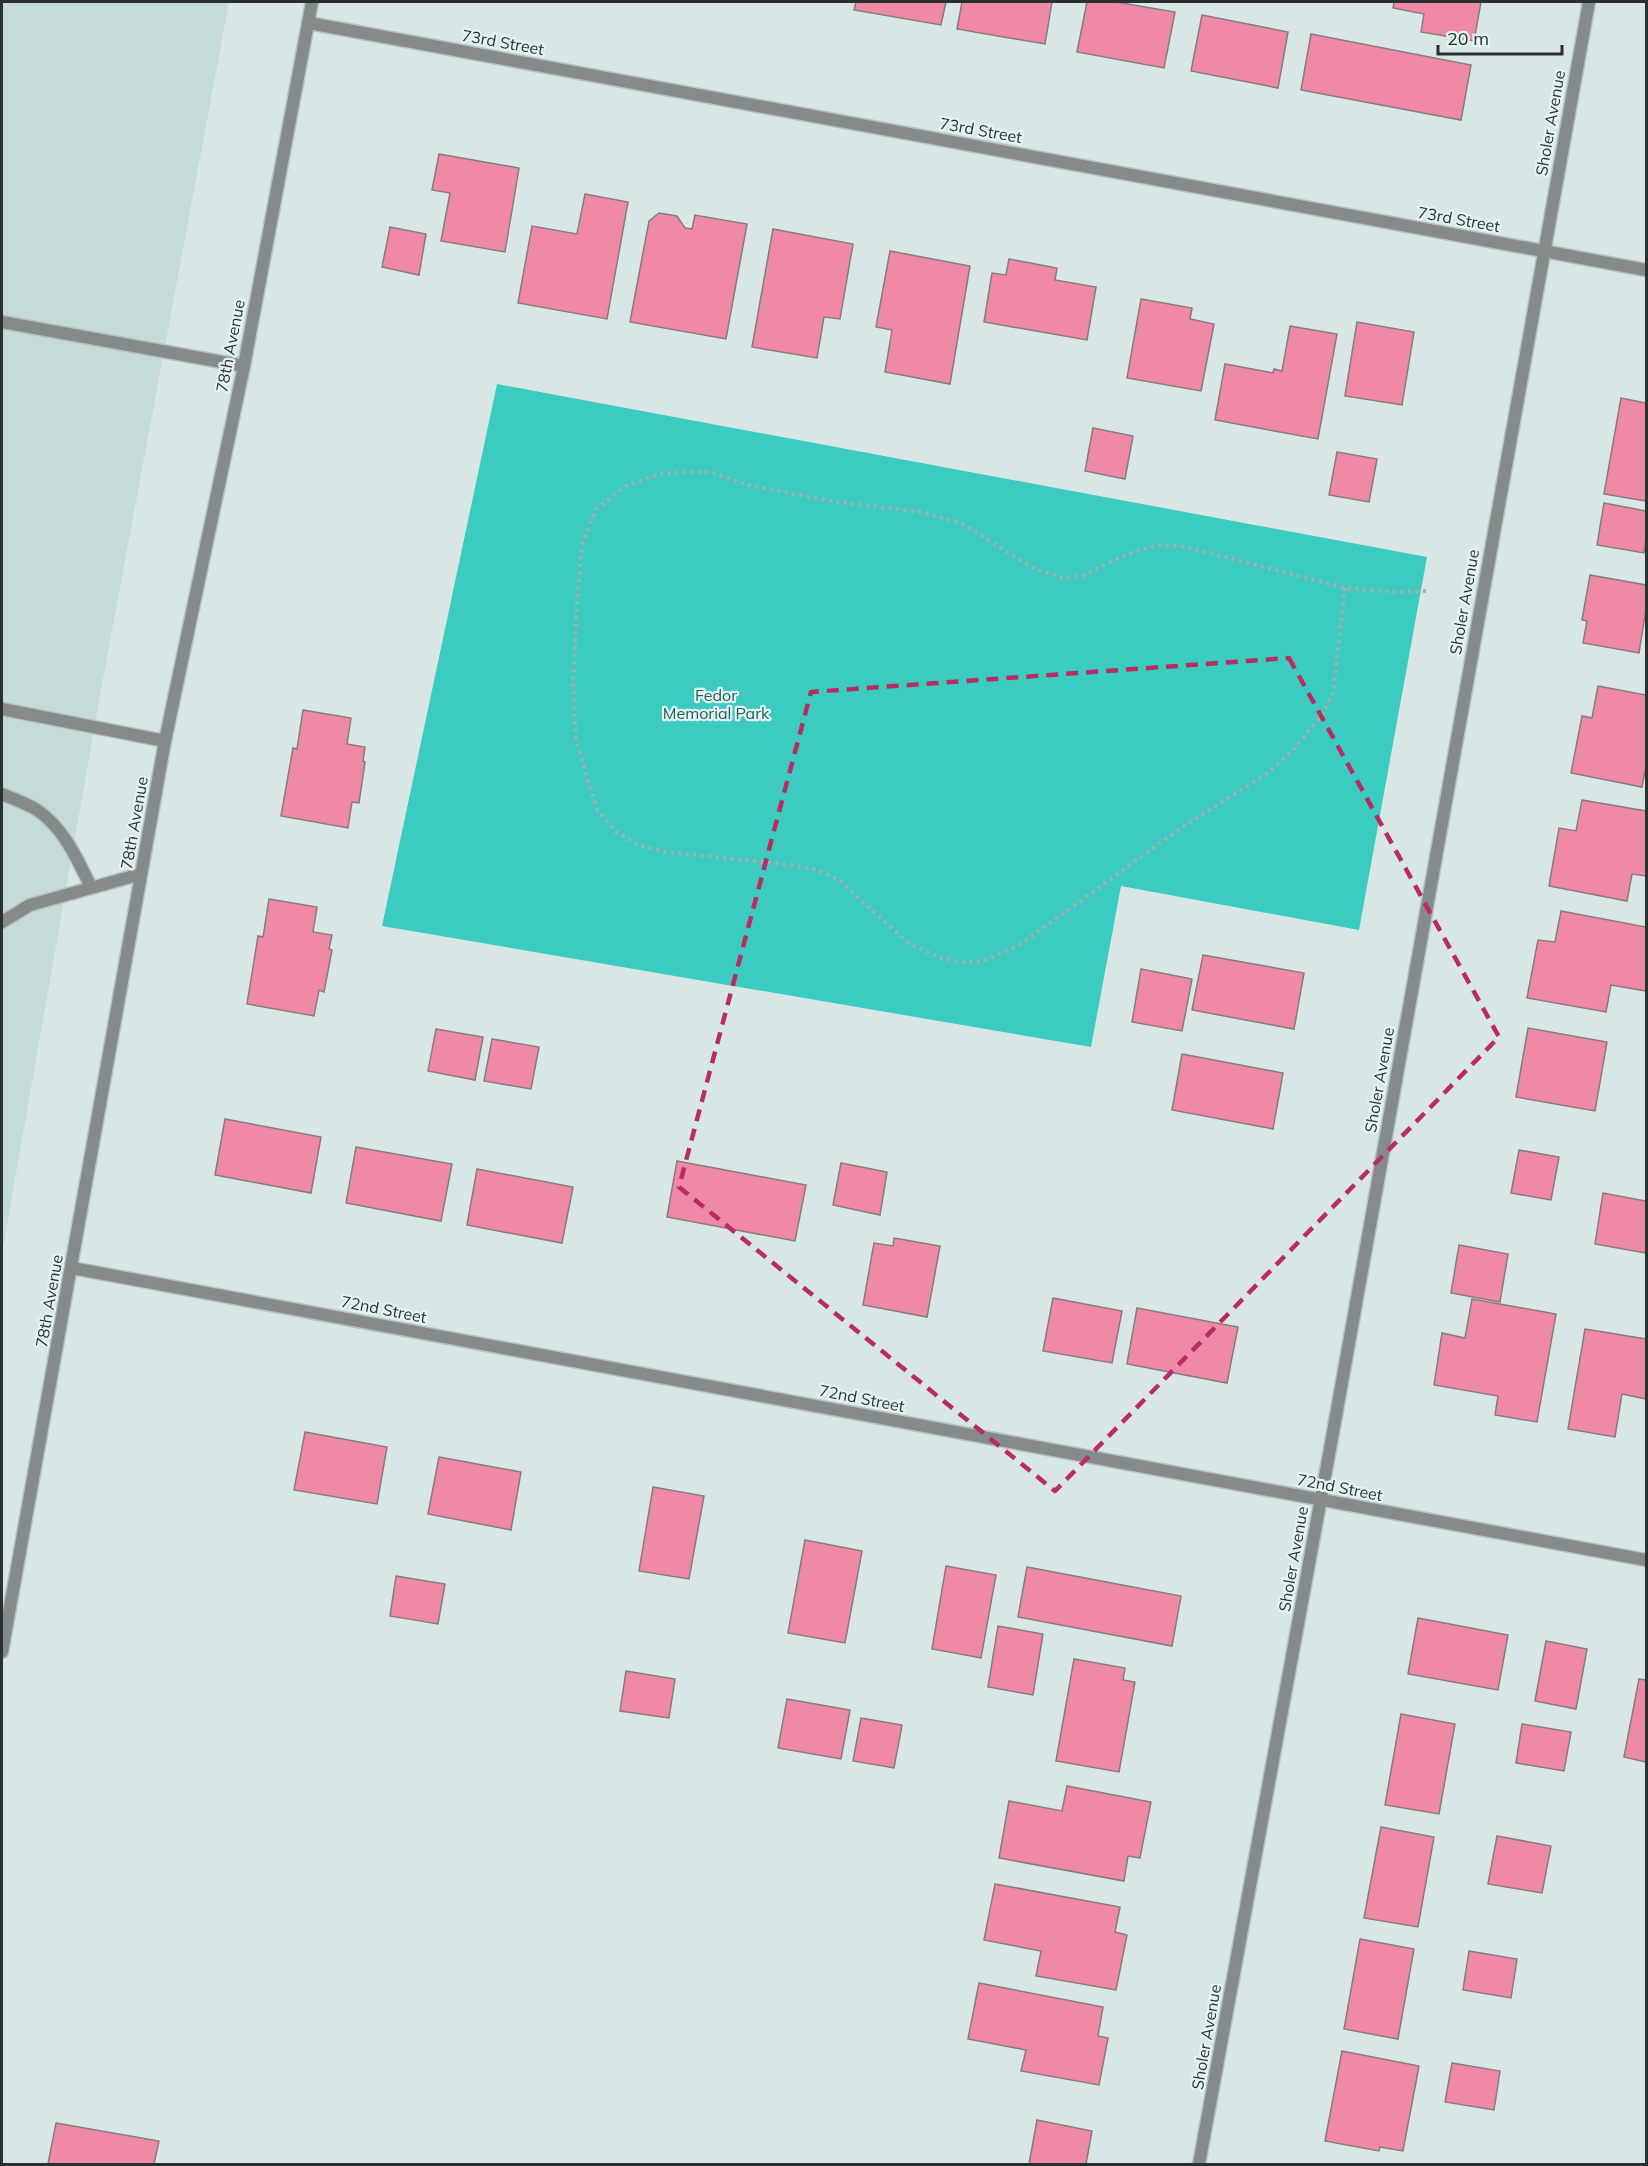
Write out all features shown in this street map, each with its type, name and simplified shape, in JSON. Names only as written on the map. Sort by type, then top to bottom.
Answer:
[{"type":"street","name":"78th Avenue","points":[[2,1652],[165,741],[244,366],[312,2]]},
{"type":"street","name":"Sholer Avenue","points":[[1199,2164],[1321,1500],[1589,2]]},
{"type":"street","name":"73rd Street","points":[[309,23],[1647,270]]},
{"type":"street","points":[[2,322],[244,366]]},
{"type":"street","points":[[2,709],[165,741]]},
{"type":"street","points":[[2,794],[35,809],[54,825],[72,848],[92,887]]},
{"type":"street","points":[[2,922],[30,905],[141,874]]},
{"type":"street","name":"72nd Street","points":[[72,1268],[1647,1560]]},
{"type":"path","points":[[1345,588],[1333,693],[1322,715],[1292,751],[1268,773],[1181,828],[1021,944],[986,960],[966,963],[938,957],[907,942],[839,880],[818,870],[783,864],[666,852],[639,845],[616,832],[597,809],[576,740],[573,681],[582,545],[596,510],[626,486],[663,472],[711,472],[748,485],[837,502],[922,512],[961,523],[1035,569],[1064,578],[1082,576],[1130,553],[1160,545],[1187,547],[1345,588],[1395,592],[1429,591]]},
{"type":"highlighted area","points":[[1289,658],[1499,1037],[1055,1491],[679,1187],[811,692]]},
{"type":"shaded area","points":[[2,2],[229,2],[102,684],[2,1253]]},
{"type":"green space","name":"Fedor Memorial Park","points":[[497,384],[1427,557],[1359,930],[1121,886],[1091,1047],[382,926]]},
{"type":"building","points":[[856,2],[946,2],[941,25],[854,10]]},
{"type":"building","points":[[962,2],[1052,2],[1045,44],[957,29]]},
{"type":"building","points":[[1087,2],[1116,2],[1175,12],[1164,68],[1077,52]]},
{"type":"building","points":[[1394,2],[1481,2],[1474,41],[1421,32],[1424,14],[1393,8]]},
{"type":"building","points":[[1202,15],[1288,32],[1278,88],[1191,71]]},
{"type":"building","points":[[1311,34],[1471,65],[1461,120],[1301,90]]},
{"type":"building","points":[[439,154],[519,168],[505,252],[441,241],[450,193],[432,190]]},
{"type":"building","points":[[585,194],[628,202],[607,319],[518,303],[532,226],[577,234]]},
{"type":"building","points":[[659,213],[677,216],[685,228],[692,229],[695,215],[747,224],[726,339],[630,322],[649,221]]},
{"type":"building","points":[[390,227],[426,234],[419,275],[382,267]]},
{"type":"building","points":[[773,229],[853,244],[840,319],[824,317],[817,358],[752,347]]},
{"type":"building","points":[[890,251],[970,266],[950,384],[885,372],[892,330],[876,327]]},
{"type":"building","points":[[1009,259],[1057,268],[1055,280],[1096,287],[1087,340],[984,322],[992,273],[1006,275]]},
{"type":"building","points":[[1141,299],[1192,308],[1190,319],[1214,324],[1201,391],[1127,378]]},
{"type":"building","points":[[1357,322],[1414,332],[1402,405],[1345,396]]},
{"type":"building","points":[[1290,326],[1337,334],[1318,439],[1215,420],[1225,364],[1273,373],[1274,369],[1282,371]]},
{"type":"building","points":[[1621,398],[1646,403],[1646,501],[1604,494]]},
{"type":"building","points":[[1093,428],[1133,436],[1125,479],[1085,471]]},
{"type":"building","points":[[1337,452],[1377,459],[1369,502],[1329,495]]},
{"type":"building","points":[[1604,503],[1646,511],[1644,553],[1597,545]]},
{"type":"building","points":[[1590,575],[1646,585],[1646,609],[1639,653],[1583,643],[1587,621],[1582,620]]},
{"type":"building","points":[[1598,686],[1646,695],[1646,766],[1642,787],[1571,773],[1582,716],[1592,718]]},
{"type":"building","points":[[303,710],[351,718],[347,744],[365,747],[359,803],[352,802],[348,828],[281,816],[293,748],[297,749]]},
{"type":"building","points":[[1582,800],[1646,811],[1646,876],[1632,874],[1627,901],[1549,886],[1559,828],[1576,831]]},
{"type":"building","points":[[269,899],[317,907],[313,932],[332,935],[329,949],[332,950],[324,992],[319,990],[314,1016],[247,1004],[258,936],[263,937]]},
{"type":"building","points":[[1561,911],[1646,927],[1646,991],[1611,985],[1606,1012],[1527,998],[1538,940],[1555,942]]},
{"type":"building","points":[[1203,955],[1304,973],[1294,1029],[1192,1010]]},
{"type":"building","points":[[1141,969],[1192,979],[1182,1031],[1132,1022]]},
{"type":"building","points":[[1528,1028],[1607,1042],[1595,1111],[1516,1097]]},
{"type":"building","points":[[436,1029],[483,1037],[475,1080],[428,1071]]},
{"type":"building","points":[[492,1039],[539,1047],[531,1089],[484,1081]]},
{"type":"building","points":[[1182,1054],[1283,1073],[1273,1129],[1172,1110]]},
{"type":"building","points":[[225,1119],[321,1137],[311,1193],[215,1175]]},
{"type":"building","points":[[356,1147],[452,1164],[441,1221],[346,1203]]},
{"type":"building","points":[[1519,1150],[1559,1157],[1551,1200],[1511,1193]]},
{"type":"building","points":[[677,1161],[806,1185],[795,1241],[667,1217]]},
{"type":"building","points":[[841,1163],[887,1172],[880,1215],[833,1205]]},
{"type":"building","points":[[477,1169],[573,1187],[562,1243],[467,1225]]},
{"type":"building","points":[[1603,1193],[1646,1201],[1646,1253],[1595,1244]]},
{"type":"building","points":[[894,1238],[940,1246],[927,1317],[863,1305],[874,1243],[893,1246]]},
{"type":"building","points":[[1459,1245],[1508,1254],[1500,1302],[1451,1293]]},
{"type":"building","points":[[1053,1298],[1122,1311],[1112,1363],[1043,1351]]},
{"type":"building","points":[[1472,1299],[1556,1314],[1537,1422],[1495,1415],[1498,1396],[1434,1385],[1442,1333],[1465,1338]]},
{"type":"building","points":[[1137,1308],[1238,1327],[1227,1383],[1127,1364]]},
{"type":"building","points":[[1585,1329],[1646,1339],[1646,1399],[1622,1394],[1615,1437],[1568,1429]]},
{"type":"building","points":[[305,1432],[387,1447],[377,1504],[294,1490]]},
{"type":"building","points":[[439,1457],[521,1472],[511,1530],[428,1514]]},
{"type":"building","points":[[653,1487],[704,1496],[689,1579],[639,1571]]},
{"type":"building","points":[[805,1540],[862,1551],[845,1643],[788,1633]]},
{"type":"building","points":[[946,1566],[996,1575],[981,1658],[932,1649]]},
{"type":"building","points":[[1027,1567],[1181,1596],[1172,1646],[1018,1617]]},
{"type":"building","points":[[396,1576],[445,1584],[438,1624],[390,1616]]},
{"type":"building","points":[[1418,1618],[1508,1635],[1498,1690],[1408,1674]]},
{"type":"building","points":[[998,1626],[1043,1634],[1033,1695],[988,1687]]},
{"type":"building","points":[[1546,1641],[1587,1649],[1576,1709],[1535,1701]]},
{"type":"building","points":[[1074,1659],[1125,1668],[1123,1680],[1135,1682],[1119,1772],[1056,1761]]},
{"type":"building","points":[[626,1671],[675,1679],[669,1718],[620,1711]]},
{"type":"building","points":[[1639,1679],[1646,1680],[1646,1762],[1624,1757]]},
{"type":"building","points":[[787,1699],[850,1710],[841,1759],[778,1748]]},
{"type":"building","points":[[1401,1714],[1455,1724],[1439,1814],[1385,1805]]},
{"type":"building","points":[[861,1718],[902,1725],[894,1768],[853,1761]]},
{"type":"building","points":[[1522,1724],[1571,1732],[1564,1771],[1516,1763]]},
{"type":"building","points":[[1067,1786],[1151,1802],[1140,1858],[1128,1856],[1124,1881],[999,1858],[1009,1801],[1062,1811]]},
{"type":"building","points":[[1381,1827],[1434,1837],[1418,1927],[1364,1918]]},
{"type":"building","points":[[1497,1836],[1551,1846],[1542,1893],[1488,1884]]},
{"type":"building","points":[[995,1884],[1120,1907],[1115,1932],[1127,1935],[1116,1990],[1036,1976],[1041,1951],[984,1940]]},
{"type":"building","points":[[1360,1939],[1414,1949],[1398,2039],[1344,2029]]},
{"type":"building","points":[[1469,1951],[1517,1959],[1511,1998],[1463,1990]]},
{"type":"building","points":[[979,1983],[1103,2007],[1098,2036],[1108,2038],[1099,2085],[1021,2071],[1026,2050],[968,2039]]},
{"type":"building","points":[[1342,2051],[1419,2066],[1403,2151],[1380,2147],[1379,2151],[1325,2141]]},
{"type":"building","points":[[1452,2063],[1500,2071],[1494,2110],[1445,2102]]},
{"type":"building","points":[[1037,2120],[1092,2131],[1086,2164],[1029,2164]]},
{"type":"building","points":[[56,2123],[159,2141],[154,2164],[48,2164]]}]
